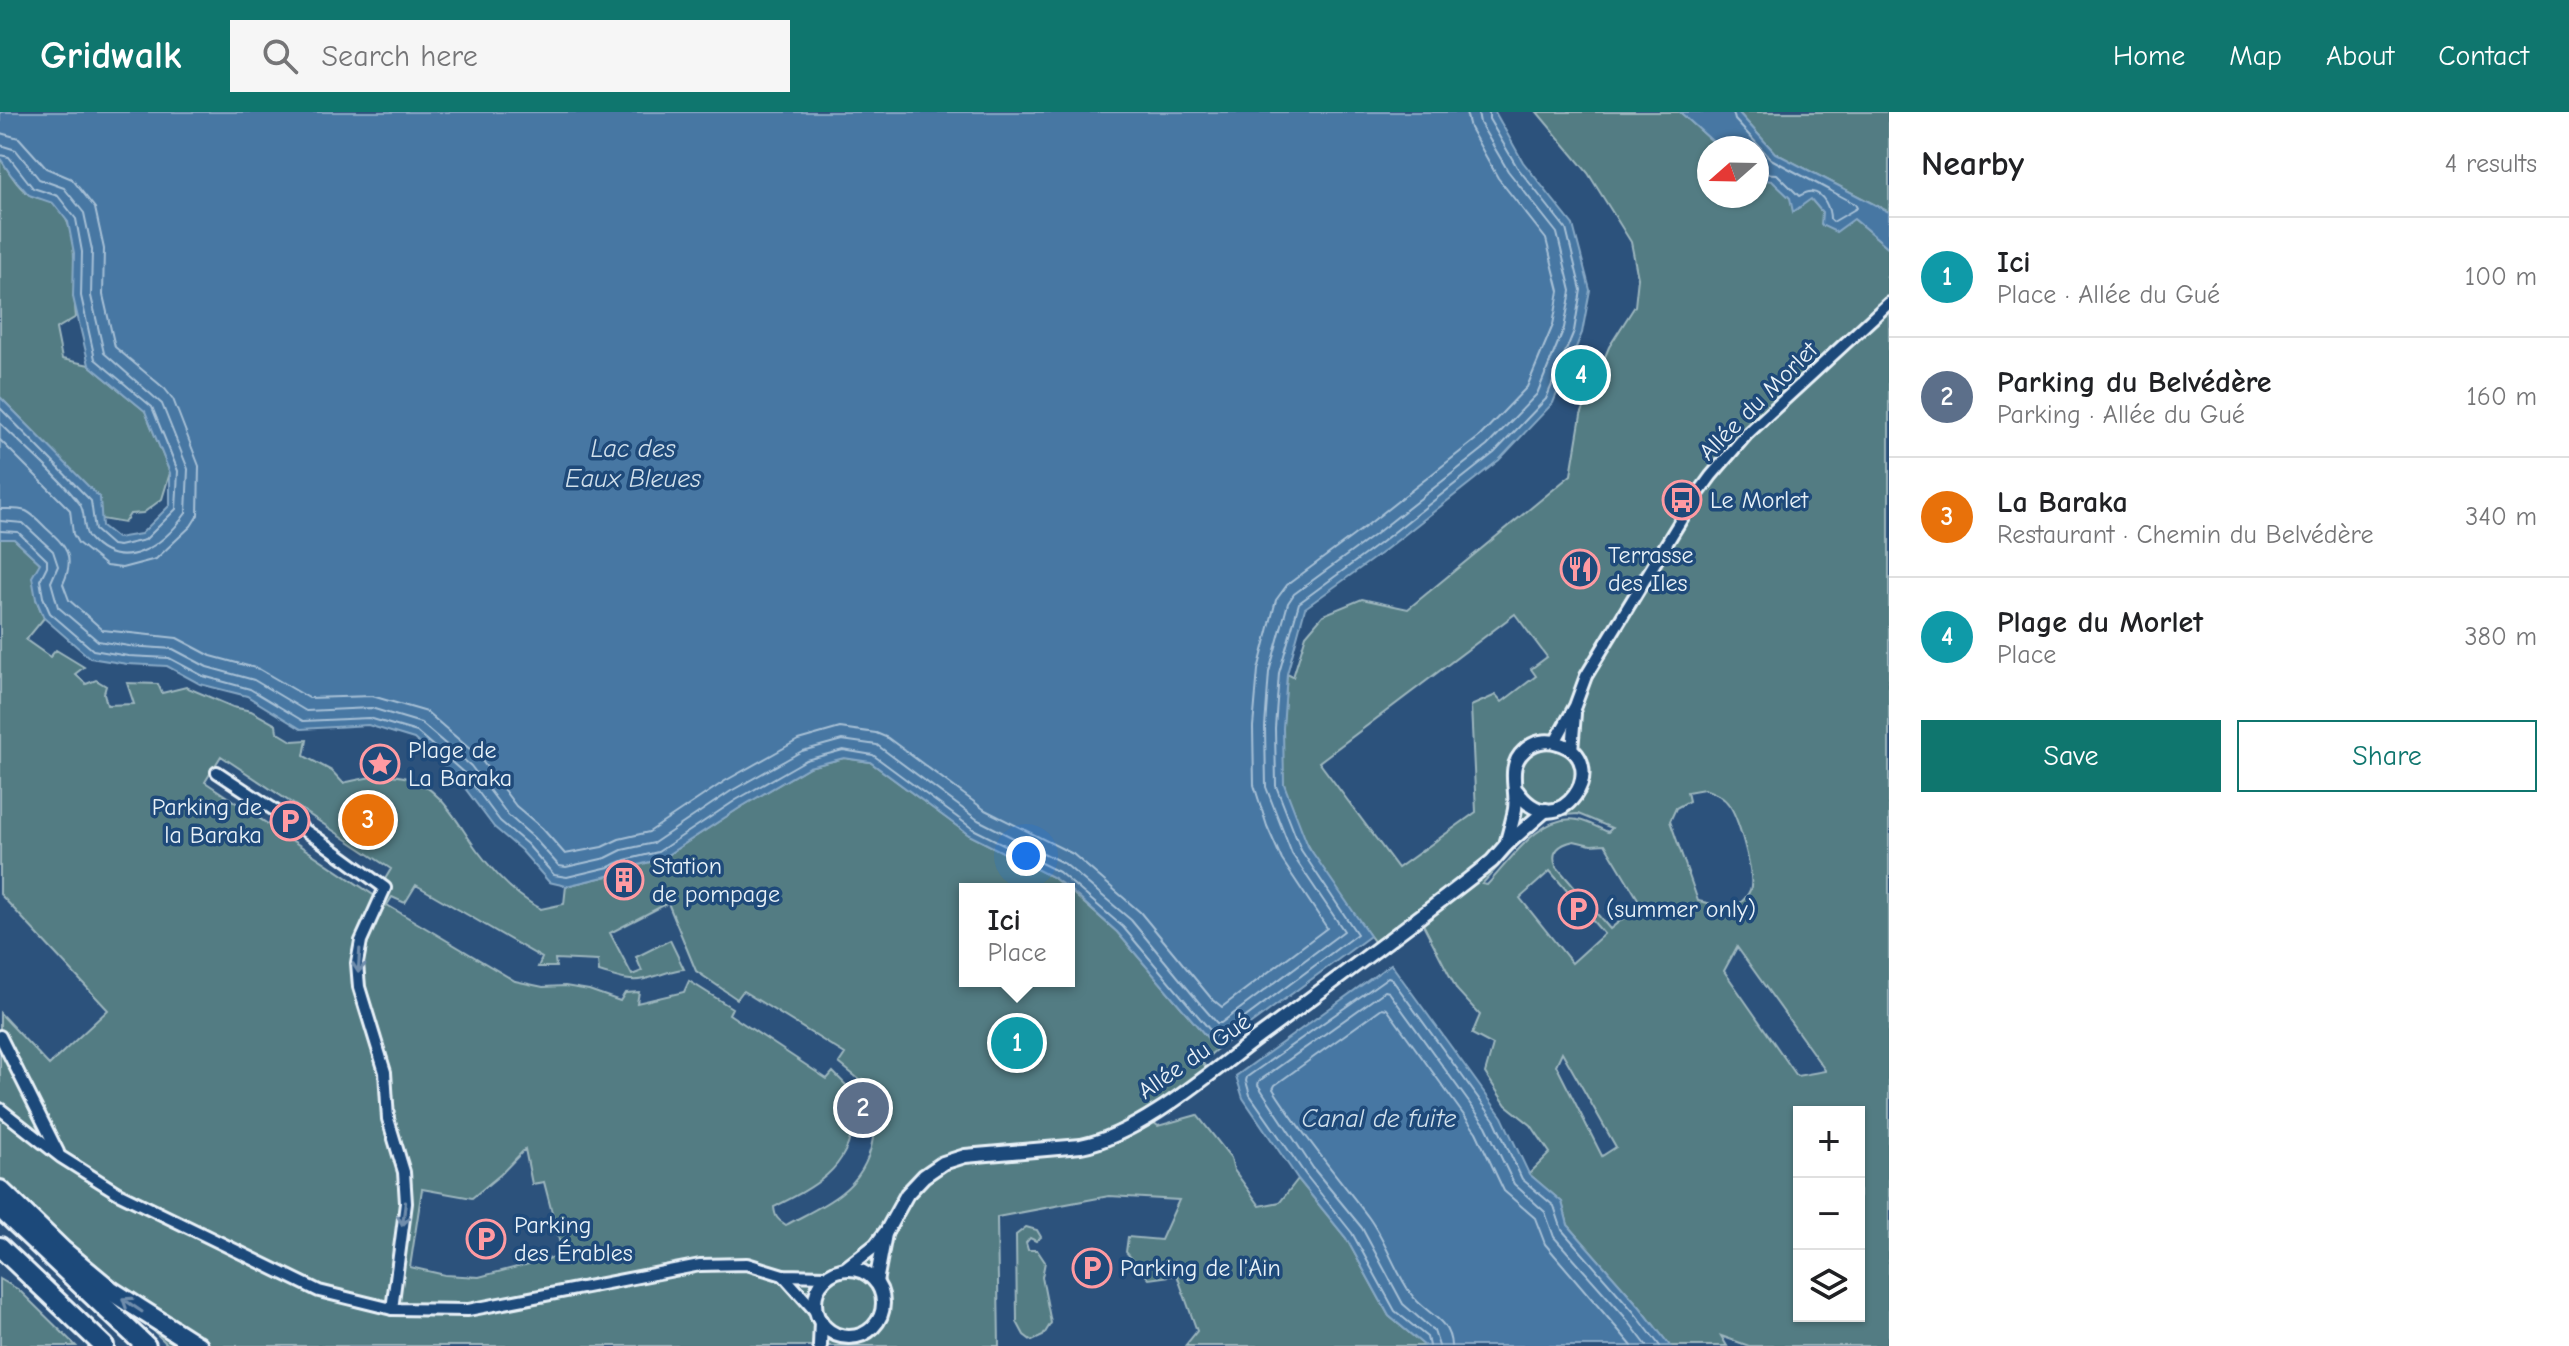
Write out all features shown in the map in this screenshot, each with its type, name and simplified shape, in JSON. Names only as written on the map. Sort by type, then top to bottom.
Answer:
[{"type":"highway","points":[[0,1190],[63,1251],[110,1290],[198,1346]]},
{"type":"highway","points":[[0,1208],[146,1346]]},
{"type":"highway","points":[[0,1247],[104,1346]]},
{"type":"street","name":"Allée du Morlet","points":[[1555,742],[1575,706],[1586,676],[1690,505],[1711,476],[1747,434],[1889,303]]},
{"type":"street","name":"Allée du Morlet","points":[[1572,751],[1575,706]]},
{"type":"street","points":[[1506,845],[1517,791],[1513,775],[1523,751],[1538,742],[1555,742],[1572,751],[1581,764],[1580,788],[1566,806],[1546,810],[1529,805],[1517,791]]},
{"type":"street","points":[[217,772],[385,888],[361,941],[357,963],[359,987],[385,1072],[388,1119],[404,1172],[406,1203],[392,1309]]},
{"type":"street","name":"Allée du Gué","points":[[845,1269],[876,1245],[907,1194],[924,1176],[943,1163],[965,1156],[1100,1142],[1126,1130],[1188,1090],[1492,861],[1546,810]]},
{"type":"street","points":[[0,1036],[61,1157]]},
{"type":"street","points":[[0,1109],[61,1157],[118,1193],[319,1291],[392,1309],[468,1310],[700,1265],[747,1264],[783,1275],[828,1276],[845,1269],[862,1271],[876,1282],[882,1295],[881,1313],[868,1331],[838,1346]]},
{"type":"street","name":"Allée du Gué","points":[[876,1282],[886,1232]]},
{"type":"street","points":[[783,1275],[834,1333],[851,1337]]},
{"type":"street","points":[[820,1346],[817,1292],[828,1276]]},
{"type":"green space","points":[[1537,112],[1680,112],[1707,136],[1697,136],[1697,208],[1769,208],[1769,180],[1772,180],[1790,198],[1811,199],[1822,212],[1854,219],[1889,248],[1889,1346],[1749,1346],[1721,1336],[1727,1346],[1670,1346],[1568,1225],[1562,1202],[1529,1174],[1550,1153],[1531,1125],[1506,1105],[1485,1073],[1493,1045],[1472,1034],[1480,1015],[1457,990],[1423,924],[1383,953],[1324,873],[1299,828],[1284,784],[1282,744],[1287,674],[1293,677],[1306,635],[1323,615],[1362,599],[1408,609],[1571,475],[1581,415],[1609,347],[1635,306],[1638,278],[1631,242],[1588,173]],"holes":[[[1515,614],[1547,657],[1531,669],[1536,676],[1502,702],[1496,695],[1471,706],[1476,812],[1398,868],[1319,762]],[[1704,789],[1725,800],[1745,848],[1751,873],[1750,890],[1738,904],[1721,913],[1718,905],[1698,901],[1670,821],[1676,808],[1689,801],[1687,792]],[[1578,814],[1612,828],[1608,832],[1578,820],[1551,824],[1527,841],[1487,885],[1482,884],[1535,826],[1552,816]],[[1574,841],[1605,844],[1641,904],[1610,929],[1556,866],[1555,852],[1564,844]],[[1550,871],[1604,934],[1572,963],[1520,898]],[[1737,947],[1825,1071],[1797,1076],[1724,971]],[[1562,1052],[1616,1147],[1602,1156],[1556,1065]]]},
{"type":"green space","points":[[1738,112],[1889,112],[1889,212],[1775,153],[1769,146],[1769,136],[1760,136]]},
{"type":"green space","points":[[0,158],[22,189],[55,204],[69,227],[73,242],[76,317],[56,329],[62,359],[89,365],[145,411],[170,473],[162,499],[143,513],[130,514],[124,523],[101,519],[99,498],[0,397]]},
{"type":"green space","points":[[0,539],[14,539],[40,563],[36,599],[44,618],[26,640],[50,657],[56,650],[84,667],[75,674],[86,684],[96,680],[106,686],[107,705],[134,704],[127,683],[158,684],[162,693],[186,687],[233,707],[251,711],[276,725],[277,732],[292,741],[307,740],[304,756],[332,771],[343,783],[389,775],[417,781],[438,796],[498,875],[514,891],[541,909],[564,904],[566,886],[661,859],[809,767],[844,758],[870,762],[969,835],[1060,883],[959,883],[959,987],[1075,987],[1075,895],[1117,932],[1217,1049],[1202,1062],[1214,1077],[1153,1122],[1158,1126],[1197,1115],[1231,1158],[1234,1170],[1260,1206],[1280,1202],[1298,1179],[1346,1238],[1389,1316],[1425,1346],[1185,1346],[1197,1331],[1177,1275],[1149,1279],[1126,1252],[1128,1237],[1161,1240],[1179,1200],[1109,1196],[997,1217],[999,1346],[169,1346],[0,1181],[0,1013],[49,1065],[108,1010],[0,894]],"holes":[[[221,756],[391,869],[375,896],[205,782]],[[416,885],[542,958],[538,967],[556,967],[555,959],[598,961],[599,972],[633,980],[684,969],[670,940],[636,957],[642,971],[632,975],[610,933],[668,903],[696,971],[737,999],[743,991],[845,1054],[839,1063],[861,1081],[863,1079],[873,1109],[873,1140],[862,1169],[835,1198],[786,1225],[777,1218],[774,1207],[826,1176],[836,1166],[850,1140],[852,1091],[833,1072],[827,1079],[729,1014],[732,1008],[689,981],[684,992],[637,1003],[639,992],[625,993],[620,1001],[589,990],[565,986],[543,987],[515,981],[387,905],[392,897],[405,903]],[[525,1149],[532,1184],[544,1182],[563,1255],[479,1277],[445,1275],[410,1267],[422,1189],[472,1198]]]},
{"type":"green space","points":[[1026,1227],[1037,1230],[1041,1237],[1036,1241],[1030,1238],[1026,1243],[1028,1250],[1037,1250],[1045,1262],[1042,1277],[1051,1323],[1043,1336],[1032,1341],[1024,1335],[1017,1322],[1016,1235]]},
{"type":"green space","points":[[0,1279],[19,1290],[76,1346],[0,1346]]},
{"type":"water","name":"Lac des Eaux Bleues","points":[[0,112],[1495,112],[1523,162],[1573,225],[1590,290],[1582,333],[1553,403],[1499,460],[1384,551],[1305,608],[1287,674],[1283,728],[1284,784],[1308,846],[1370,936],[1217,1049],[1117,932],[1075,894],[1075,883],[1061,883],[969,835],[870,762],[844,758],[809,767],[661,859],[566,886],[549,882],[521,850],[494,827],[458,779],[414,739],[368,725],[301,729],[247,696],[200,684],[167,666],[90,658],[44,618],[32,577],[40,563],[14,539],[0,539],[0,397],[100,498],[102,526],[117,538],[141,534],[170,505],[170,473],[145,411],[89,365],[73,297],[74,253],[68,222],[53,203],[29,195],[0,158]]},
{"type":"water","points":[[1680,112],[1738,112],[1760,136],[1707,136]]},
{"type":"water","points":[[1769,146],[1775,153],[1889,212],[1889,248],[1854,219],[1836,232],[1821,225],[1822,212],[1811,199],[1793,212],[1790,198],[1769,181]]},
{"type":"water","name":"Canal de fuite","points":[[1391,964],[1502,1117],[1529,1174],[1562,1202],[1568,1225],[1670,1346],[1425,1346],[1389,1316],[1346,1238],[1298,1179],[1243,1098],[1236,1076]]},
{"type":"place","name":"Plage du Morlet","points":[[1581,375]]},
{"type":"place","name":"Le Morlet","points":[[1682,500]]},
{"type":"place","name":"Terrasse des Iles","points":[[1580,569]]},
{"type":"place","name":"Plage de La Baraka","points":[[380,764]]},
{"type":"place","name":"La Baraka","points":[[368,820]]},
{"type":"place","name":"Parking de la Baraka","points":[[290,821]]},
{"type":"place","name":"Station de pompage","points":[[624,880]]},
{"type":"place","name":"(summer only)","points":[[1578,909]]},
{"type":"place","name":"Ici","points":[[1017,1043]]},
{"type":"place","name":"Parking du Belvédère","points":[[863,1108]]},
{"type":"place","name":"Parking des Érables","points":[[486,1239]]},
{"type":"place","name":"Parking de l'Ain","points":[[1092,1268]]}]
